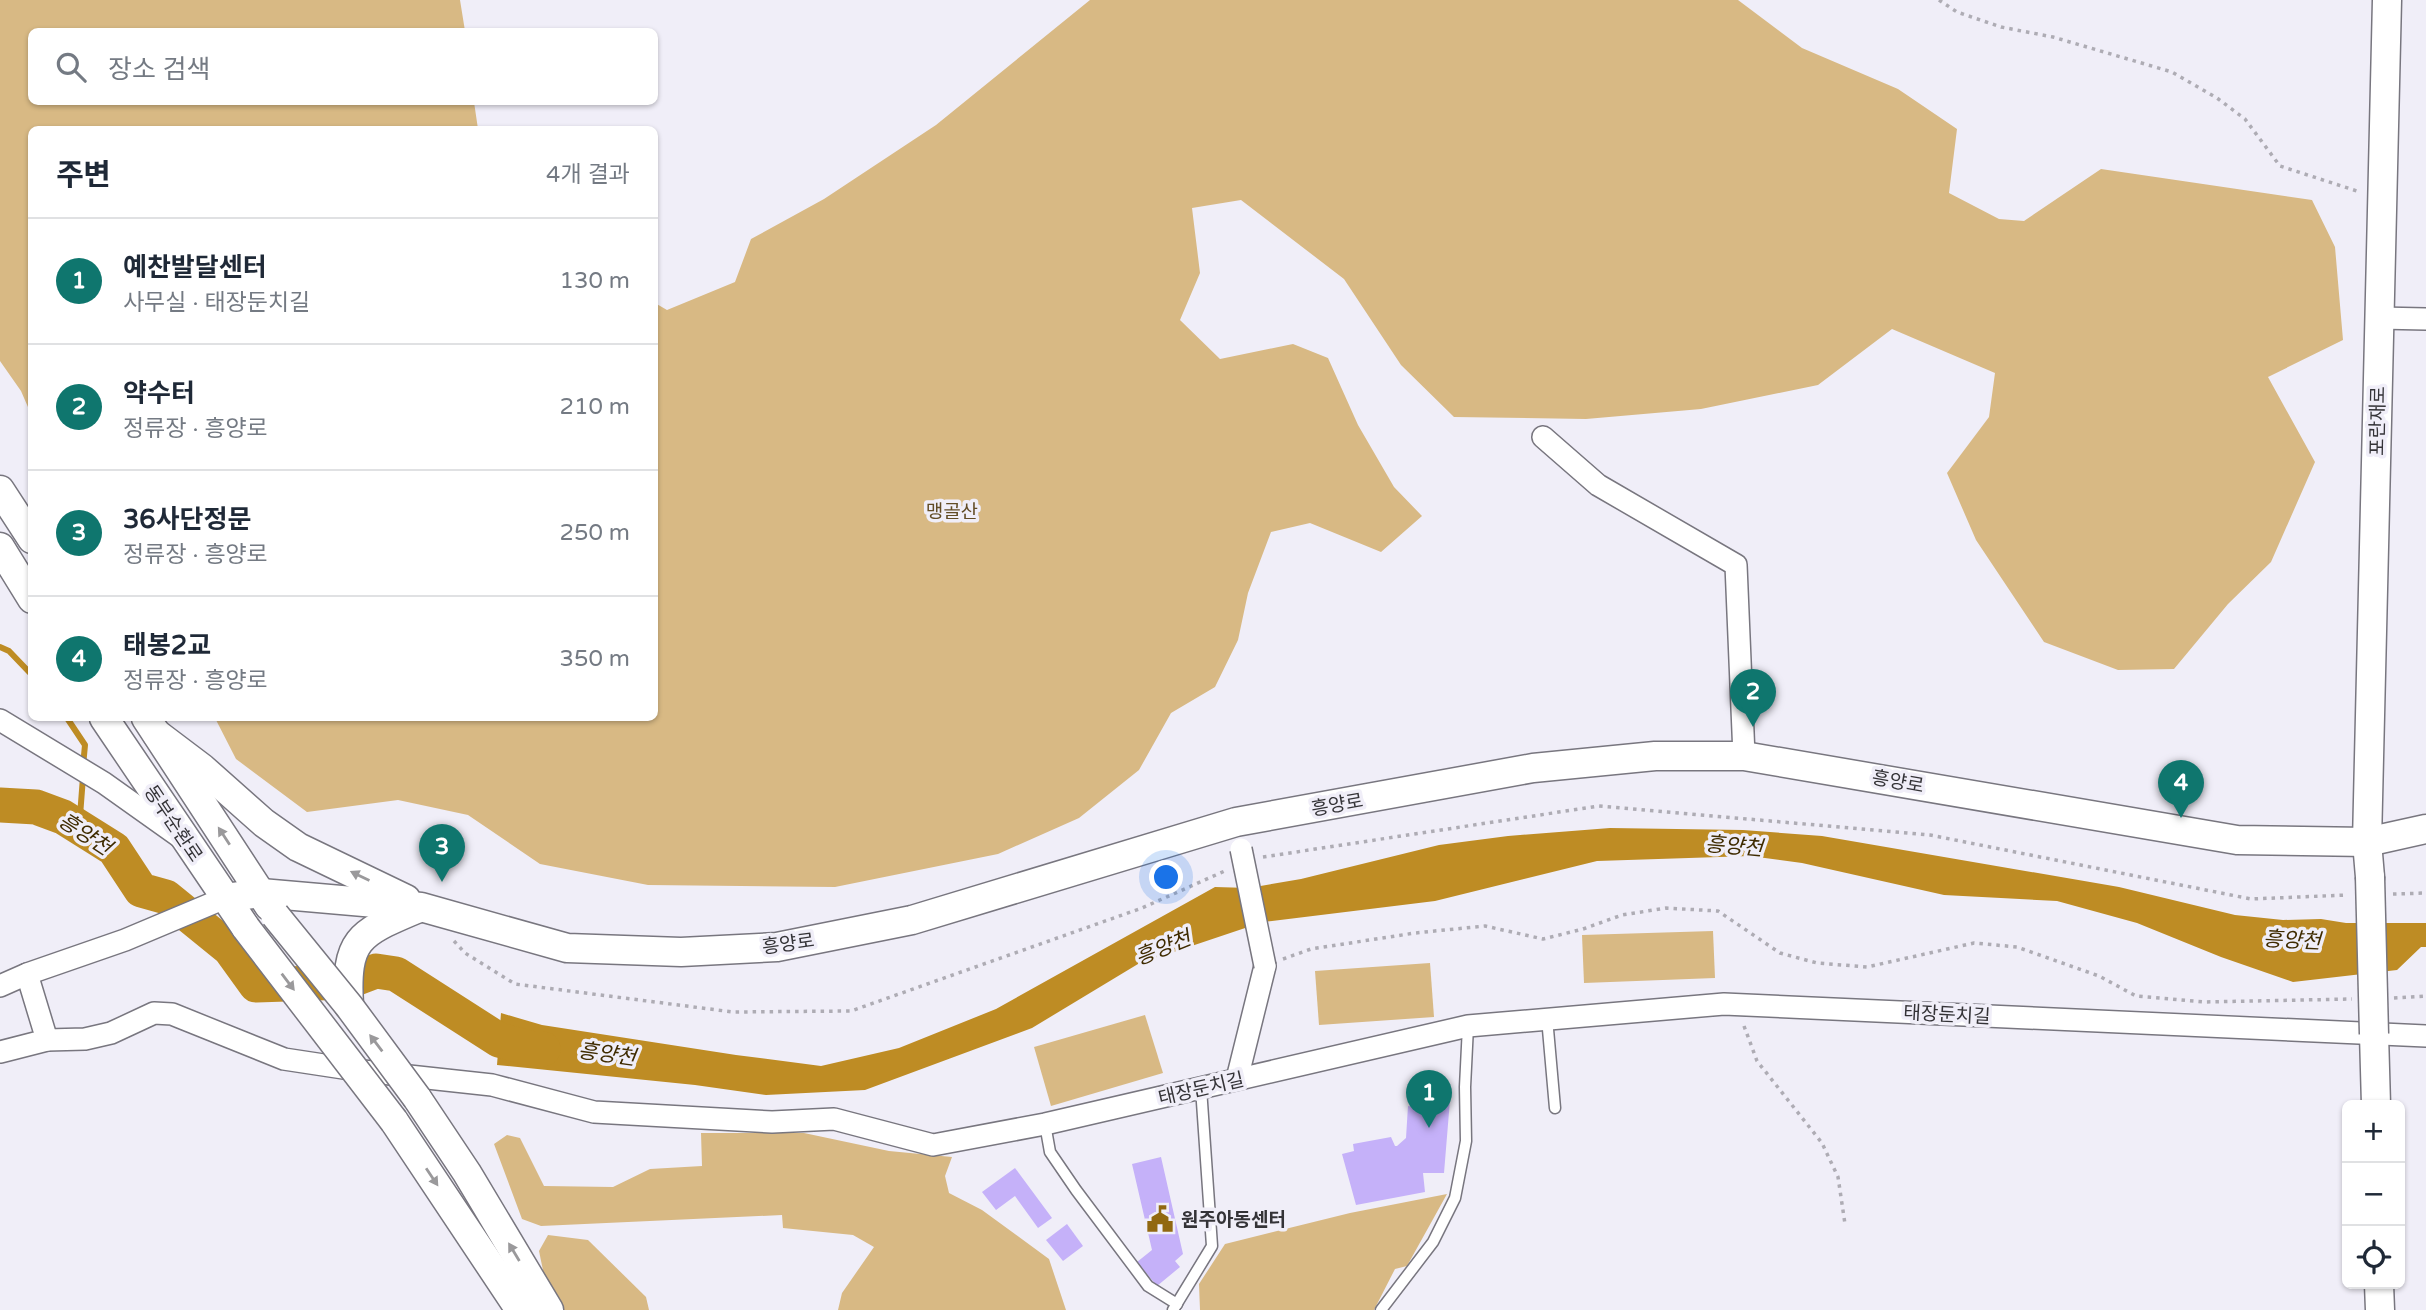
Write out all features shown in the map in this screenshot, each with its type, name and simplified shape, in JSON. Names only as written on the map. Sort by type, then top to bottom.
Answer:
[{"type":"street","name":"포란재로","points":[[2376,1100],[2371,889],[2367,842],[2387,0]]},
{"type":"street","points":[[2379,318],[2426,319]]},
{"type":"street","points":[[1544,437],[1598,485],[1736,565],[1744,756]]},
{"type":"street","points":[[0,490],[28,533]]},
{"type":"street","points":[[0,547],[28,592]]},
{"type":"street","name":"동부순환로","points":[[106,721],[187,841],[214,902],[246,928],[394,1121],[520,1310]]},
{"type":"street","points":[[6,723],[104,783],[187,841]]},
{"type":"street","points":[[151,726],[264,823],[299,847],[421,907]]},
{"type":"street","name":"동부순환로","points":[[151,726],[268,904],[349,1006],[417,1098],[467,1173],[550,1310]]},
{"type":"street","points":[[104,783],[117,781],[122,775],[124,767],[120,744]]},
{"type":"street","name":"흥양로","points":[[214,902],[421,907],[567,948],[681,952],[777,947],[912,920],[1243,843],[1533,768],[1655,756],[1744,756],[2237,840],[2367,842],[2426,829]]},
{"type":"street","points":[[1237,1079],[1265,966],[1243,843]]},
{"type":"street","points":[[0,986],[125,940],[214,902]]},
{"type":"street","points":[[349,1006],[347,982],[352,956],[359,940],[374,927],[421,907]]},
{"type":"street","points":[[0,1052],[47,1040],[27,974]]},
{"type":"street","name":"태장둔치길","points":[[47,1040],[85,1039],[111,1033],[154,1013],[172,1014],[284,1059],[363,1071],[492,1085],[594,1112],[772,1122],[834,1119],[933,1145],[1045,1124],[1468,1026],[1724,1004],[2426,1036]]},
{"type":"street","points":[[2379,1289],[2380,1310]]},
{"type":"lane","points":[[1547,1018],[1555,1108]]},
{"type":"lane","points":[[1381,1310],[1433,1242],[1455,1198],[1466,1141],[1468,1026]]},
{"type":"lane","points":[[1045,1124],[1050,1153],[1076,1190],[1148,1286],[1175,1307],[1212,1246],[1201,1088]]},
{"type":"path","points":[[1938,0],[1957,12],[2001,27],[2053,37],[2172,72],[2217,98],[2245,119],[2280,166],[2382,199]]},
{"type":"path","points":[[1243,843],[1599,806],[1930,835],[2251,898],[2371,889],[2426,892]]},
{"type":"path","points":[[447,935],[465,953],[515,984],[733,1012],[851,1011],[1142,908],[1229,869]]},
{"type":"path","points":[[1265,966],[1311,949],[1429,931],[1485,926],[1543,939],[1622,915],[1666,908],[1718,911],[1780,953],[1817,963],[1867,967],[1974,943],[2017,947],[2099,976],[2136,996],[2204,1002],[2357,999]]},
{"type":"path","points":[[2393,998],[2426,996]]},
{"type":"path","points":[[1724,1004],[1742,1018],[1757,1061],[1822,1143],[1838,1177],[1845,1224]]},
{"type":"green space","points":[[0,0],[460,0],[465,28],[28,28],[28,105],[474,105],[478,126],[28,126],[28,407],[21,391],[0,361]]},
{"type":"green space","name":"맹골산","points":[[1090,0],[1738,0],[1802,48],[1898,89],[1957,129],[1949,193],[1999,219],[2024,221],[2101,169],[2312,200],[2335,247],[2343,340],[2268,377],[2315,462],[2271,562],[2228,604],[2174,669],[2118,670],[2044,642],[1976,540],[1947,473],[1989,417],[1995,373],[1892,329],[1818,385],[1701,409],[1586,419],[1454,417],[1401,365],[1344,279],[1241,200],[1192,208],[1200,273],[1180,320],[1220,359],[1293,344],[1328,358],[1358,425],[1394,487],[1422,516],[1381,552],[1310,523],[1271,532],[1248,593],[1238,640],[1215,687],[1171,713],[1139,770],[1079,818],[998,854],[835,887],[648,885],[540,864],[468,815],[398,800],[307,812],[236,759],[217,721],[658,721],[658,305],[667,310],[735,282],[751,239],[824,199],[936,125]]},
{"type":"green space","points":[[1713,931],[1715,978],[1584,983],[1582,935]]},
{"type":"green space","points":[[1430,963],[1434,1017],[1319,1025],[1315,971]]},
{"type":"green space","points":[[1145,1015],[1163,1073],[1051,1106],[1034,1047]]},
{"type":"green space","points":[[701,1133],[804,1133],[889,1151],[952,1157],[945,1176],[949,1193],[982,1210],[1049,1259],[1066,1310],[838,1310],[842,1293],[874,1247],[853,1235],[783,1228],[782,1215],[541,1226],[522,1219],[494,1144],[507,1135],[520,1138],[544,1186],[613,1187],[650,1169],[702,1166]]},
{"type":"green space","points":[[1447,1194],[1407,1266],[1395,1269],[1374,1310],[1200,1310],[1199,1284],[1225,1244],[1350,1213]]},
{"type":"green space","points":[[548,1235],[588,1240],[646,1297],[649,1310],[564,1310],[545,1280],[539,1251]]},
{"type":"water","points":[[1610,828],[1743,830],[1822,836],[2119,887],[2235,915],[2283,920],[2321,919],[2346,923],[2426,923],[2426,947],[2421,947],[2397,970],[2293,982],[2137,923],[2057,901],[1944,895],[1802,863],[1750,856],[1597,861],[1435,901],[1263,922],[1138,964],[1032,1028],[865,1090],[766,1095],[497,1065],[501,1013],[542,1025],[821,1066],[899,1048],[996,1009],[1215,887],[1249,888],[1301,879],[1439,845],[1508,836]]},
{"type":"building","points":[[1423,1097],[1450,1100],[1444,1173],[1423,1173],[1425,1192],[1356,1205],[1342,1154],[1354,1151],[1353,1144],[1391,1137],[1397,1146],[1406,1138],[1408,1106],[1422,1108]]},
{"type":"building","points":[[1161,1157],[1183,1254],[1175,1261],[1180,1267],[1157,1286],[1137,1262],[1152,1250],[1132,1164]]},
{"type":"building","points":[[1015,1168],[1052,1218],[1038,1228],[1015,1196],[996,1210],[982,1192]]},
{"type":"building","points":[[1067,1224],[1083,1246],[1063,1261],[1046,1240]]},
{"type":"waterway","points":[[0,647],[9,651],[28,671]]},
{"type":"waterway","points":[[69,721],[85,745],[83,766]]},
{"type":"waterway","points":[[79,829],[83,777]]},
{"type":"waterway","name":"흥양천","points":[[0,805],[36,807],[63,817],[114,849],[141,890],[166,897],[230,949],[256,985],[347,982],[376,971],[396,974],[499,1040],[543,1049]]},
{"type":"place","name":"약수터","points":[[1753,727]]},
{"type":"place","name":"태봉2교","points":[[2181,818]]},
{"type":"place","name":"36사단정문","points":[[442,882]]},
{"type":"place","name":"예찬발달센터","points":[[1429,1128]]},
{"type":"place","name":"원주아동센터","points":[[1160,1219]]}]
